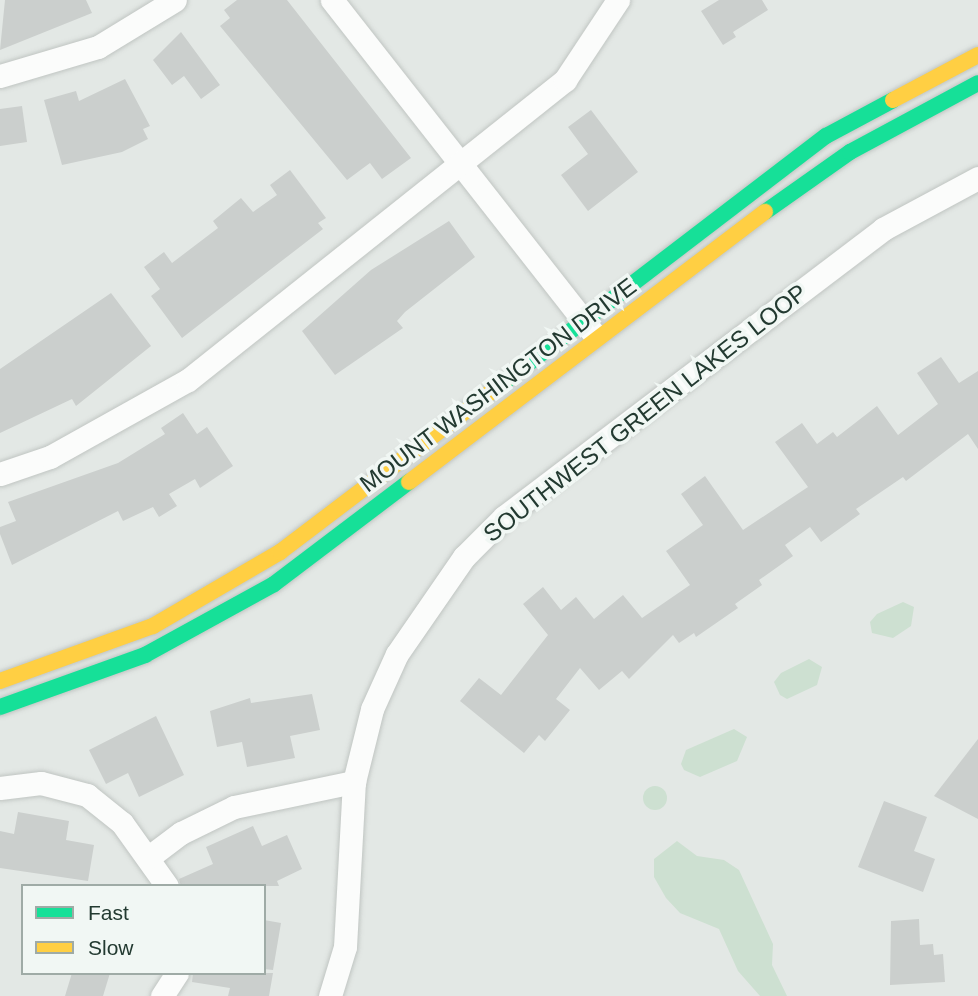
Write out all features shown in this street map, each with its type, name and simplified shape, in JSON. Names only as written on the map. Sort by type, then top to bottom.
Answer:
[{"type":"main road","name":"MOUNT WASHINGTON DRIVE","points":[[0,681],[96,651],[208,596],[279,552],[826,136],[978,55]]},
{"type":"main road","name":"MOUNT WASHINGTON DRIVE","points":[[0,707],[145,655],[264,590],[339,540],[849,152],[978,83]]},
{"type":"street","points":[[0,76],[99,47],[175,0]]},
{"type":"street","points":[[332,0],[598,341]]},
{"type":"street","points":[[0,474],[50,457],[188,380],[565,80],[618,0]]},
{"type":"street","name":"SOUTHWEST GREEN LAKES LOOP","points":[[330,996],[345,947],[354,782],[372,709],[397,654],[464,557],[496,525],[883,229],[978,178]]},
{"type":"street","points":[[149,858],[181,832],[234,807],[354,782]]},
{"type":"street","points":[[0,788],[41,783],[87,795],[122,824],[166,884]]},
{"type":"street","points":[[162,996],[176,975]]},
{"type":"green space","points":[[903,602],[914,607],[911,626],[893,638],[872,633],[870,622],[877,614]]},
{"type":"green space","points":[[809,659],[822,667],[817,685],[787,699],[780,695],[774,682],[781,673]]},
{"type":"green space","points":[[734,729],[747,737],[737,761],[700,777],[684,770],[681,764],[686,750]]},
{"type":"green space","points":[[655,786],[664,789],[667,798],[664,807],[655,810],[646,807],[643,798],[646,789]]},
{"type":"green space","points":[[677,841],[697,856],[724,860],[739,870],[773,944],[772,965],[787,996],[760,996],[738,971],[719,929],[680,913],[666,898],[654,877],[654,859]]},
{"type":"building","points":[[5,0],[86,0],[92,13],[0,50]]},
{"type":"building","points":[[237,0],[287,0],[411,158],[382,179],[370,163],[347,180],[220,26],[230,18],[224,10]]},
{"type":"building","points":[[719,0],[762,0],[768,10],[733,32],[736,37],[723,45],[701,11]]},
{"type":"building","points":[[181,32],[220,85],[201,99],[184,76],[172,85],[153,60]]},
{"type":"building","points":[[125,79],[150,126],[143,129],[148,139],[122,152],[62,165],[44,100],[76,91],[79,101]]},
{"type":"building","points":[[22,106],[27,142],[0,146],[0,109]]},
{"type":"building","points":[[591,110],[638,172],[588,211],[561,175],[588,154],[568,127]]},
{"type":"building","points":[[290,170],[326,218],[318,223],[323,229],[182,338],[151,296],[160,289],[144,267],[164,252],[172,263],[218,228],[213,221],[241,198],[253,212],[277,195],[270,185]]},
{"type":"building","points":[[449,221],[475,257],[405,312],[397,321],[403,328],[335,375],[302,331],[371,270]]},
{"type":"building","points":[[111,293],[151,346],[76,406],[72,399],[0,433],[0,369]]},
{"type":"building","points":[[941,357],[959,383],[978,371],[978,449],[968,434],[906,481],[903,477],[856,509],[860,514],[821,542],[810,527],[785,545],[793,556],[759,580],[762,585],[735,604],[738,608],[696,637],[694,633],[679,643],[673,635],[629,679],[622,671],[599,690],[580,668],[556,699],[570,710],[545,741],[539,735],[524,753],[460,701],[479,678],[501,695],[548,635],[523,604],[543,587],[561,610],[576,597],[594,619],[623,595],[642,618],[690,585],[666,551],[703,525],[681,494],[705,476],[743,530],[808,487],[775,442],[802,423],[817,444],[833,432],[837,437],[877,406],[898,435],[938,404],[917,373]]},
{"type":"building","points":[[183,413],[197,434],[207,427],[233,466],[200,488],[195,479],[169,494],[177,506],[159,517],[153,507],[123,521],[118,511],[12,565],[0,534],[0,527],[16,521],[8,502],[118,463],[165,434],[161,428]]},
{"type":"building","points":[[312,694],[320,730],[290,736],[295,758],[247,767],[242,742],[217,747],[210,711],[250,698],[251,703]]},
{"type":"building","points":[[156,716],[184,775],[139,797],[128,773],[106,784],[89,750]]},
{"type":"building","points":[[978,739],[978,819],[934,796]]},
{"type":"building","points":[[884,801],[927,817],[914,851],[935,859],[923,892],[858,867]]},
{"type":"building","points":[[18,812],[69,821],[66,840],[94,845],[88,881],[0,868],[0,831],[14,834]]},
{"type":"building","points":[[253,826],[262,846],[287,835],[302,869],[277,881],[279,886],[180,884],[179,879],[213,864],[206,847]]},
{"type":"building","points":[[919,919],[920,945],[933,944],[934,955],[943,954],[945,982],[890,985],[891,921]]},
{"type":"building","points":[[266,920],[281,923],[273,970],[266,969]]},
{"type":"building","points":[[273,973],[269,996],[228,996],[230,988],[192,982],[193,975]]},
{"type":"building","points":[[71,975],[109,975],[103,996],[65,996]]},
{"type":"traffic: fast","points":[[765,212],[850,152],[978,83]]},
{"type":"traffic: fast","points":[[504,382],[826,136],[893,100]]},
{"type":"traffic: fast","points":[[0,707],[145,655],[274,584],[409,482]]},
{"type":"traffic: slow","points":[[893,100],[978,55]]},
{"type":"traffic: slow","points":[[409,482],[765,212]]},
{"type":"traffic: slow","points":[[0,681],[153,626],[280,552],[504,382]]}]
